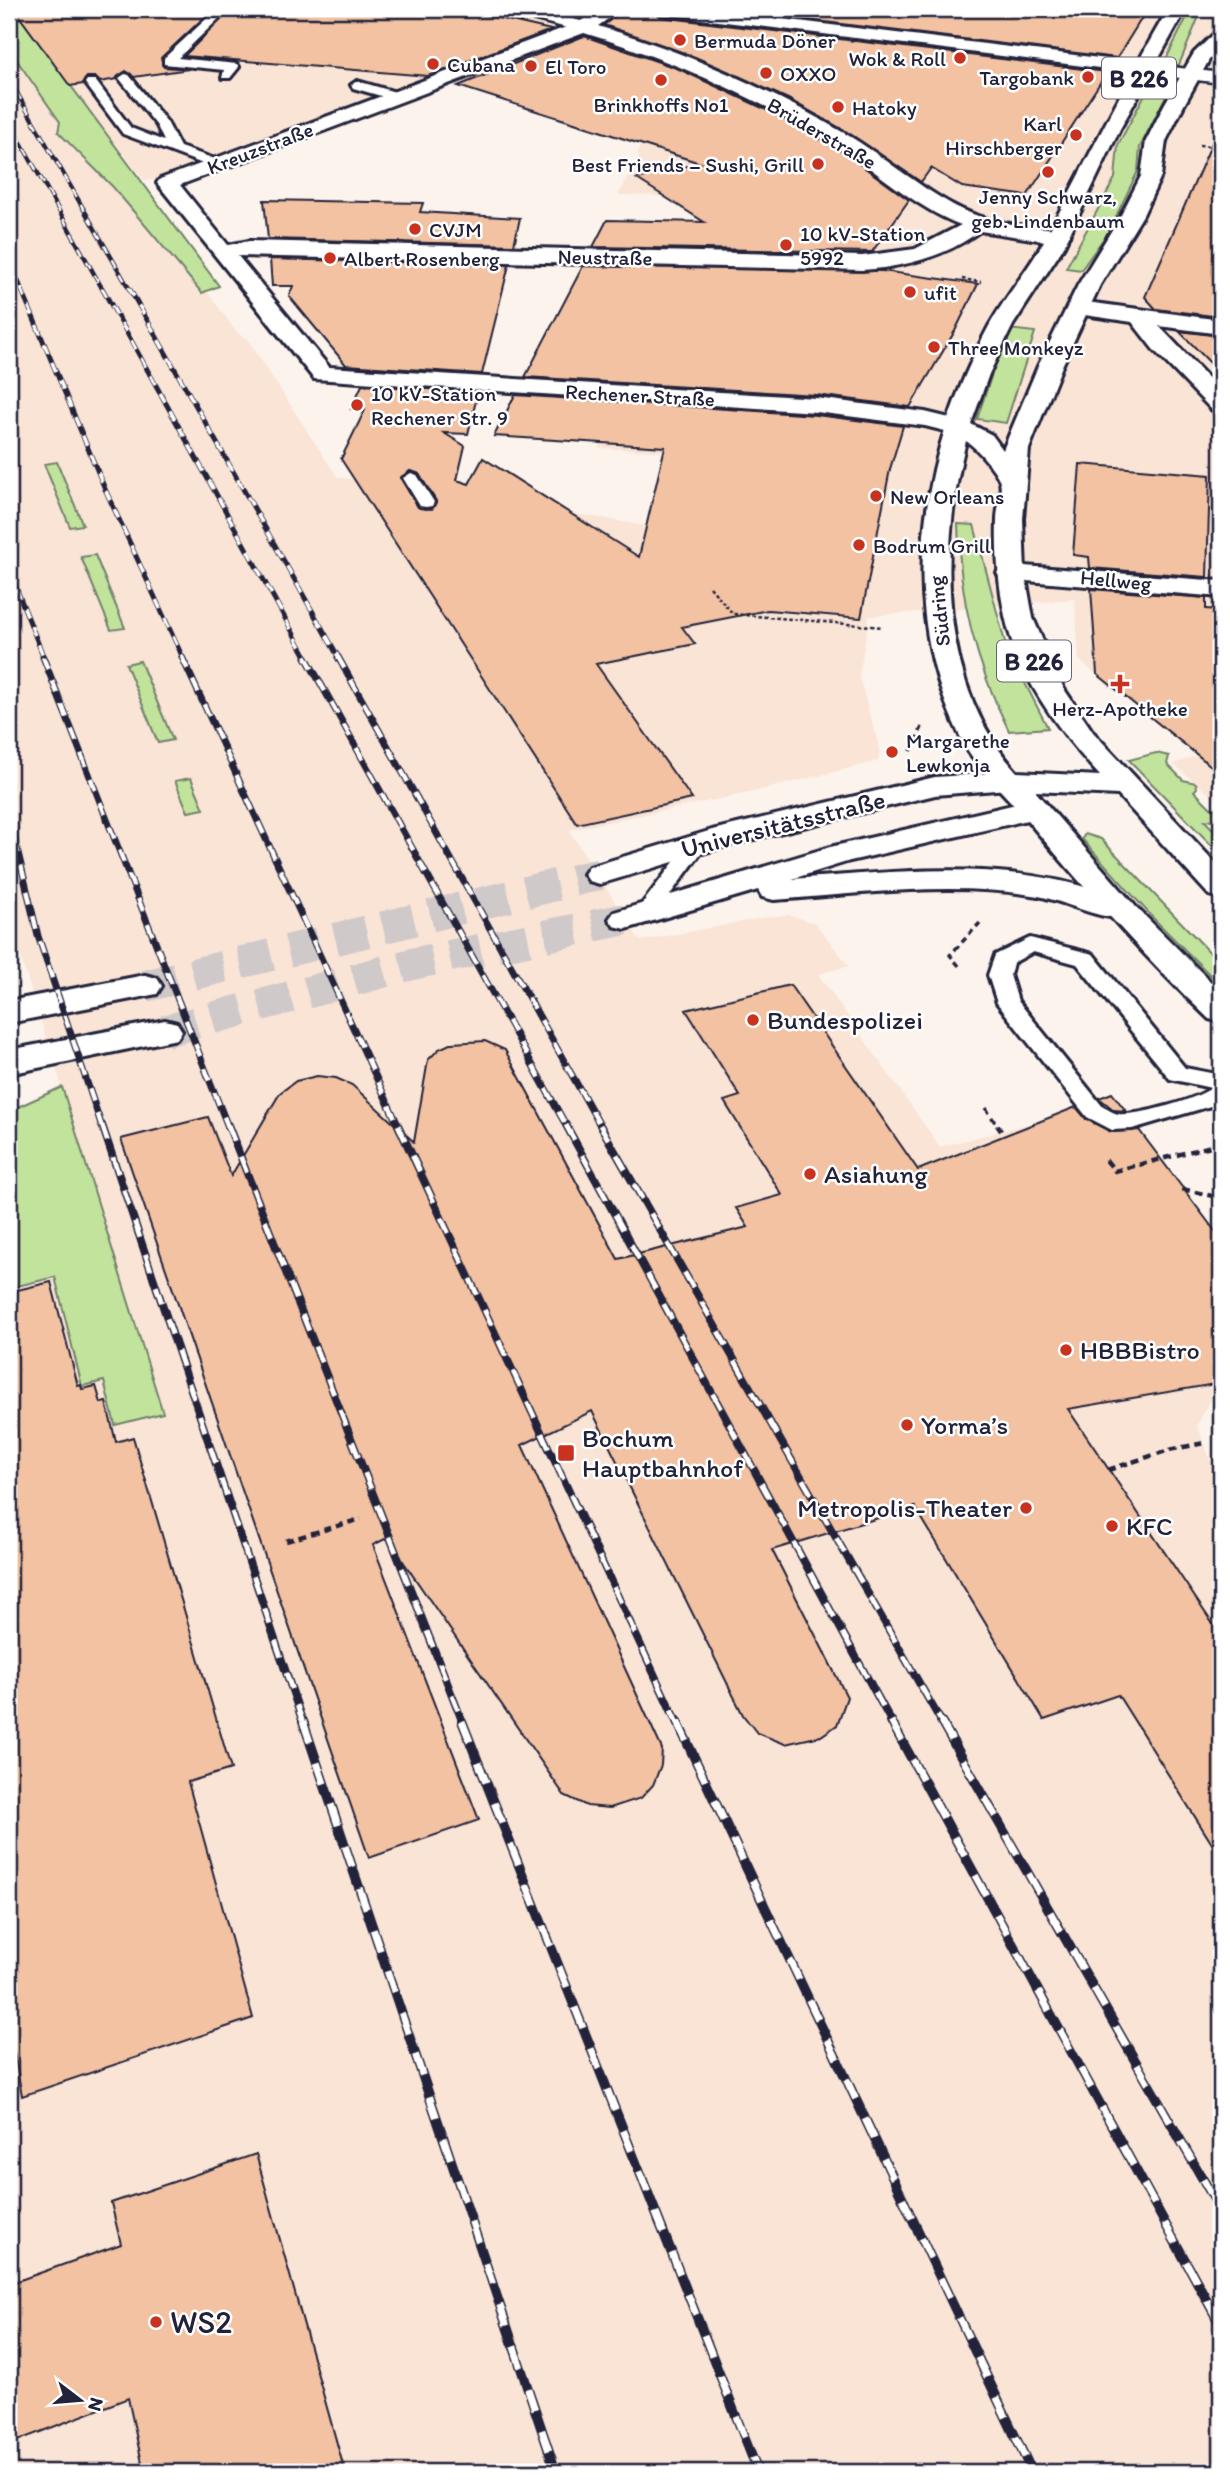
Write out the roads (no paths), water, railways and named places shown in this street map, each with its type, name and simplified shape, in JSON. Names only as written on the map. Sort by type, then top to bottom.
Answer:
[{"type":"main road","name":"Kreuzstraße","points":[[322,374],[167,183],[207,161],[583,27],[613,9]]},
{"type":"main road","name":"Südring","points":[[1009,781],[980,746],[948,673],[934,581],[940,497],[957,427],[982,362],[1017,299],[1035,276],[1058,236],[1101,147],[1177,9]]},
{"type":"main road","name":"Brüderstraße","points":[[583,27],[691,65],[782,108],[840,140],[936,202],[976,224],[1058,236]]},
{"type":"main road","name":"B 226","points":[[1221,37],[1201,57],[1156,142],[1146,186],[1050,366],[1016,449],[1011,573],[1023,629],[1049,689],[1082,738],[1221,888]]},
{"type":"main road","name":"Neustraße","points":[[223,252],[263,248],[862,263],[895,261],[932,253],[976,224]]},
{"type":"main road","points":[[1017,299],[1221,327]]},
{"type":"main road","points":[[1139,316],[1161,344],[1221,405]]},
{"type":"main road","name":"Rechener Straße","points":[[322,374],[816,405],[925,419],[957,427]]},
{"type":"main road","points":[[957,427],[983,440],[1013,481]]},
{"type":"main road","name":"Hellweg","points":[[1011,573],[1221,589]]},
{"type":"main road","name":"B 226","points":[[1009,781],[1119,910],[1221,1011]]},
{"type":"main road","name":"Universitätsstraße","points":[[600,874],[697,845],[935,786],[1009,781],[1125,786]]},
{"type":"main road","name":"Universitätsstraße","points":[[636,917],[841,854],[1125,786]]},
{"type":"main road","name":"Universitätsstraße","points":[[723,892],[993,881],[1071,892],[1119,910]]},
{"type":"main road","points":[[9,1012],[145,986]]},
{"type":"main road","points":[[9,1062],[165,1031]]},
{"type":"street","points":[[514,9],[583,27]]},
{"type":"street","points":[[661,9],[1221,78]]},
{"type":"lane","points":[[223,9],[168,61],[233,67],[226,75]]},
{"type":"lane","points":[[125,78],[163,125],[175,150]]},
{"type":"lane","points":[[110,80],[124,99]]},
{"type":"lane","points":[[92,83],[127,131],[207,161]]},
{"type":"lane","points":[[357,85],[395,96]]},
{"type":"lane","points":[[142,123],[175,150]]},
{"type":"lane","points":[[411,478],[426,502]]},
{"type":"lane","points":[[636,917],[697,845]]},
{"type":"lane","points":[[1221,1082],[1178,1074],[1085,959],[1030,945],[1003,960],[999,975],[1008,1003],[1027,1023],[1095,1112],[1112,1122],[1132,1121],[1209,1101],[1221,1091]]},
{"type":"tunnel","points":[[145,986],[600,874]]},
{"type":"tunnel","points":[[165,1031],[412,964],[626,919]]},
{"type":"railway","points":[[9,79],[130,290]]},
{"type":"railway","points":[[9,121],[103,290]]},
{"type":"railway","points":[[9,259],[22,290]]},
{"type":"railway","points":[[21,288],[105,489],[183,658]]},
{"type":"railway","points":[[102,288],[307,658]]},
{"type":"railway","points":[[129,288],[339,658]]},
{"type":"railway","points":[[9,570],[44,658]]},
{"type":"railway","points":[[43,657],[228,1127]]},
{"type":"railway","points":[[182,657],[399,1127]]},
{"type":"railway","points":[[306,657],[567,1127]]},
{"type":"railway","points":[[338,657],[601,1127]]},
{"type":"railway","points":[[9,815],[38,936],[102,1127]]},
{"type":"railway","points":[[102,1125],[303,1723]]},
{"type":"railway","points":[[228,1125],[463,1723]]},
{"type":"railway","points":[[398,1125],[677,1723]]},
{"type":"railway","points":[[566,1125],[892,1723]]},
{"type":"railway","points":[[600,1125],[942,1723]]},
{"type":"railway","points":[[303,1721],[556,2472]]},
{"type":"railway","points":[[462,1721],[758,2472]]},
{"type":"railway","points":[[677,1721],[1032,2472]]},
{"type":"railway","points":[[891,1721],[1221,2326]]},
{"type":"railway","points":[[941,1721],[1221,2211]]},
{"type":"place","name":"Bermuda Döner","points":[[680,40]]},
{"type":"place","name":"Wok & Roll","points":[[960,58]]},
{"type":"place","name":"Cubana","points":[[433,64]]},
{"type":"place","name":"El Toro","points":[[531,66]]},
{"type":"place","name":"OXXO","points":[[766,73]]},
{"type":"place","name":"Targobank","points":[[1088,77]]},
{"type":"place","name":"Brinkhoffs No1","points":[[661,80]]},
{"type":"place","name":"Hatoky","points":[[838,107]]},
{"type":"place","name":"Karl Hirschberger","points":[[1076,135]]},
{"type":"place","name":"Best Friends – Sushi, Grill","points":[[818,164]]},
{"type":"place","name":"Jenny Schwarz, geb. Lindenbaum","points":[[1048,172]]},
{"type":"place","name":"CVJM","points":[[415,229]]},
{"type":"place","name":"10 kV-Station 5992","points":[[786,245]]},
{"type":"place","name":"Albert Rosenberg","points":[[330,258]]},
{"type":"place","name":"ufit","points":[[910,292]]},
{"type":"place","name":"Three Monkeyz","points":[[934,347]]},
{"type":"place","name":"10 kV-Station Rechener Str. 9","points":[[357,405]]},
{"type":"place","name":"New Orleans","points":[[876,496]]},
{"type":"place","name":"Bodrum Grill","points":[[859,545]]},
{"type":"place","name":"Herz-Apotheke","points":[[1120,684]]},
{"type":"place","name":"Margarethe Lewkonja","points":[[892,752]]},
{"type":"place","name":"Bundespolizei","points":[[753,1020]]},
{"type":"place","name":"Asiahung","points":[[810,1174]]},
{"type":"place","name":"HBBBistro","points":[[1066,1350]]},
{"type":"place","name":"Yorma’s","points":[[907,1425]]},
{"type":"place","name":"Bochum Hauptbahnhof","points":[[566,1453]]},
{"type":"place","name":"Metropolis-Theater","points":[[1026,1508]]},
{"type":"place","name":"KFC","points":[[1112,1526]]},
{"type":"place","name":"WS2","points":[[156,2322]]}]
